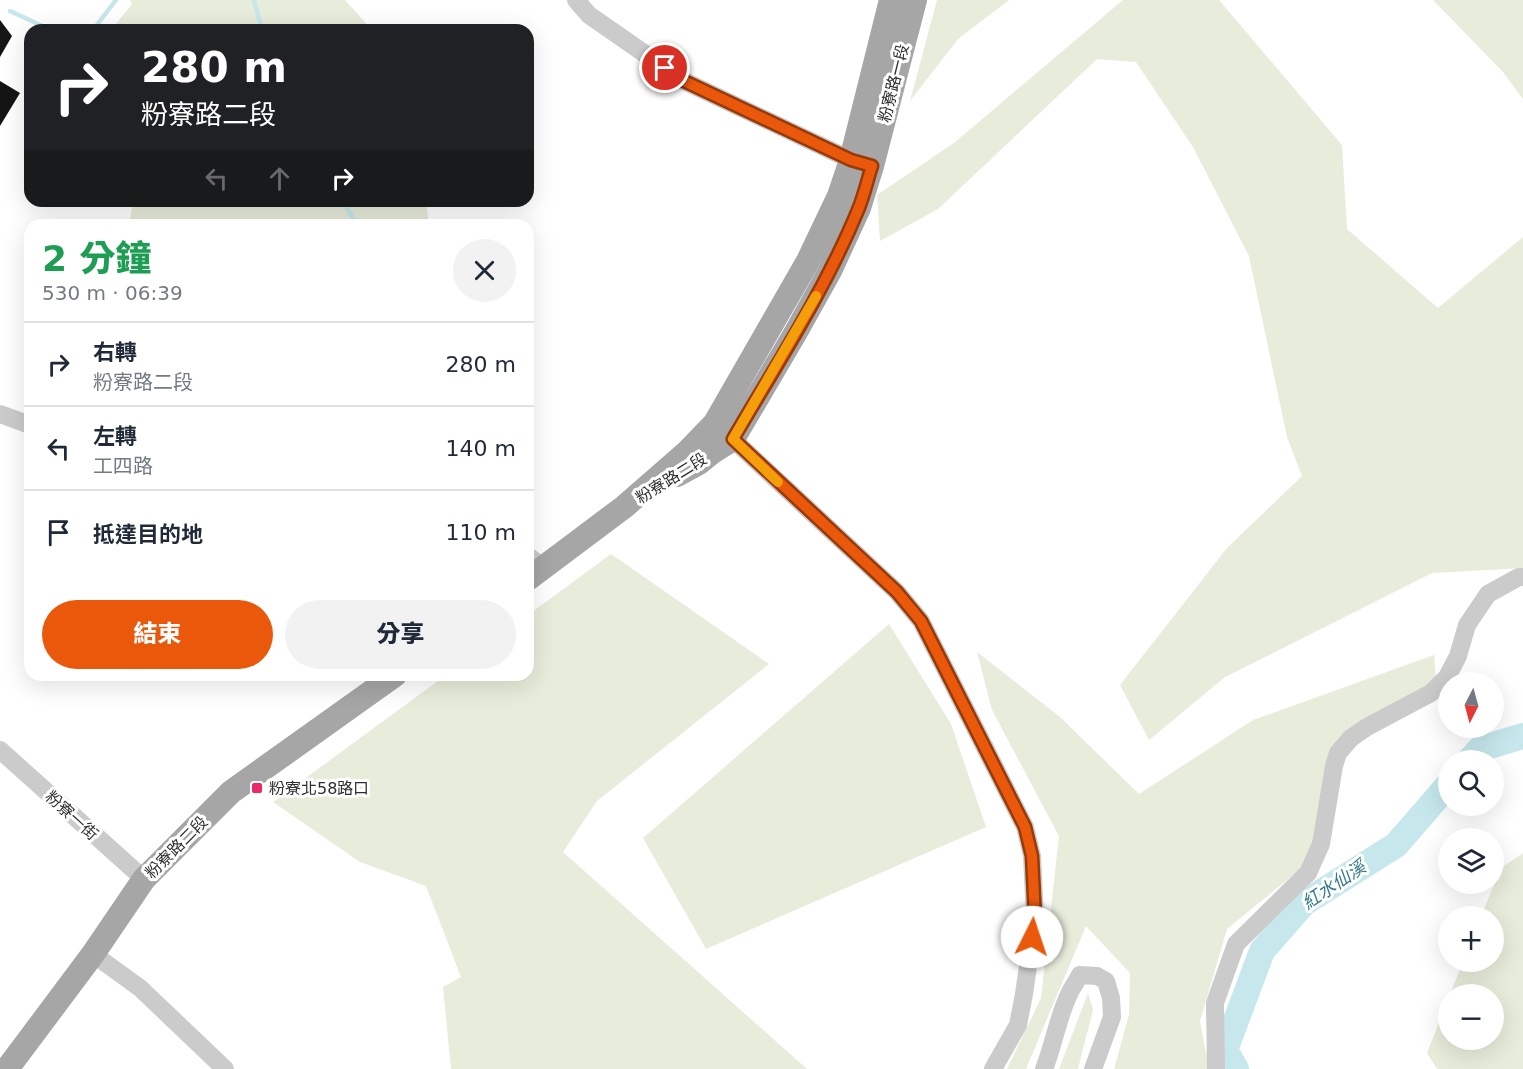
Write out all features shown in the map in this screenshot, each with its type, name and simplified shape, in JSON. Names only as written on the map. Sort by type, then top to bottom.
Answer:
[{"type":"main road","name":"粉寮路一段","points":[[862,163],[891,0]]},
{"type":"main road","name":"粉寮路一段","points":[[862,163],[915,0]]},
{"type":"main road","name":"粉寮路二段","points":[[624,507],[687,452],[715,423],[808,261],[839,196],[862,163]]},
{"type":"main road","name":"粉寮路二段","points":[[534,566],[624,507],[699,463],[733,439],[830,271],[859,208],[862,163]]},
{"type":"main road","name":"粉寮路二段","points":[[7,1069],[93,954],[144,879],[231,792],[387,681]]},
{"type":"street","points":[[576,0],[589,15],[684,81],[862,163]]},
{"type":"street","points":[[0,414],[24,423]]},
{"type":"street","points":[[715,423],[897,592],[921,621],[1025,827],[1032,856],[1035,918],[1018,1025],[993,1069]]},
{"type":"street","points":[[1216,1069],[1215,1003],[1236,944],[1308,873],[1321,844],[1338,753],[1351,738],[1431,693],[1447,677],[1458,656],[1467,625],[1488,594],[1523,577]]},
{"type":"street","name":"粉寮一街","points":[[0,750],[144,879]]},
{"type":"street","points":[[93,954],[140,988],[225,1069]]},
{"type":"street","points":[[1044,1069],[1070,991],[1080,975],[1097,976],[1106,981],[1112,998],[1112,1017],[1093,1069]]},
{"type":"green space","points":[[130,0],[345,0],[367,24],[116,24],[132,4]]},
{"type":"green space","points":[[937,0],[1009,0],[958,39],[910,101]]},
{"type":"green space","points":[[1123,0],[1219,0],[1342,145],[1347,229],[1438,308],[1523,237],[1523,568],[1432,573],[1225,677],[1149,740],[1120,685],[1227,548],[1302,476],[1287,437],[1249,256],[1193,147],[1136,62],[1097,59],[938,209],[880,241],[877,195],[954,143]]},
{"type":"green space","points":[[1433,0],[1523,0],[1523,99],[1503,72]]},
{"type":"green space","points":[[132,207],[427,207],[428,219],[130,219]]},
{"type":"green space","points":[[611,554],[769,664],[597,801],[563,852],[807,1069],[451,1069],[443,987],[461,977],[426,886],[360,862],[273,802],[438,681],[534,681],[534,611]]},
{"type":"green space","points":[[889,624],[951,724],[986,827],[706,949],[643,838]]},
{"type":"green space","points":[[977,652],[1060,717],[1139,794],[1253,720],[1434,655],[1437,690],[1345,735],[1315,857],[1227,929],[1200,1021],[1209,1069],[1114,1069],[1129,1015],[1130,973],[1086,926],[1026,1069],[1007,1069],[1041,998],[1059,836],[992,710]]},
{"type":"green space","points":[[1523,853],[1523,1069],[1437,1069],[1427,1053],[1438,1025],[1438,1050],[1504,1050],[1504,984],[1454,984],[1459,972],[1504,972],[1504,906],[1485,906],[1490,894],[1504,894],[1504,866]]},
{"type":"green space","points":[[1088,993],[1093,1010],[1078,1069],[1059,1069]]},
{"type":"building","points":[[0,20],[12,36],[0,57]]},
{"type":"building","points":[[0,81],[20,93],[0,126]]},
{"type":"waterway","points":[[98,24],[116,0]]},
{"type":"waterway","points":[[254,0],[260,24]]},
{"type":"waterway","points":[[10,11],[38,24]]},
{"type":"waterway","points":[[346,207],[354,219]]},
{"type":"waterway","name":"紅水仙溪","points":[[1479,750],[1523,736]]},
{"type":"waterway","name":"紅水仙溪","points":[[1236,1069],[1225,1050],[1262,951],[1304,903],[1396,845],[1438,797]]},
{"type":"slow traffic","points":[[778,482],[733,439],[816,296]]},
{"type":"place","name":"粉寮北58路口","points":[[257,788]]},
{"type":"route","points":[[665,68],[684,81],[851,160],[872,166],[859,208],[830,271],[733,439],[897,592],[921,621],[1025,827],[1032,856],[1035,918],[1032,937]]}]
